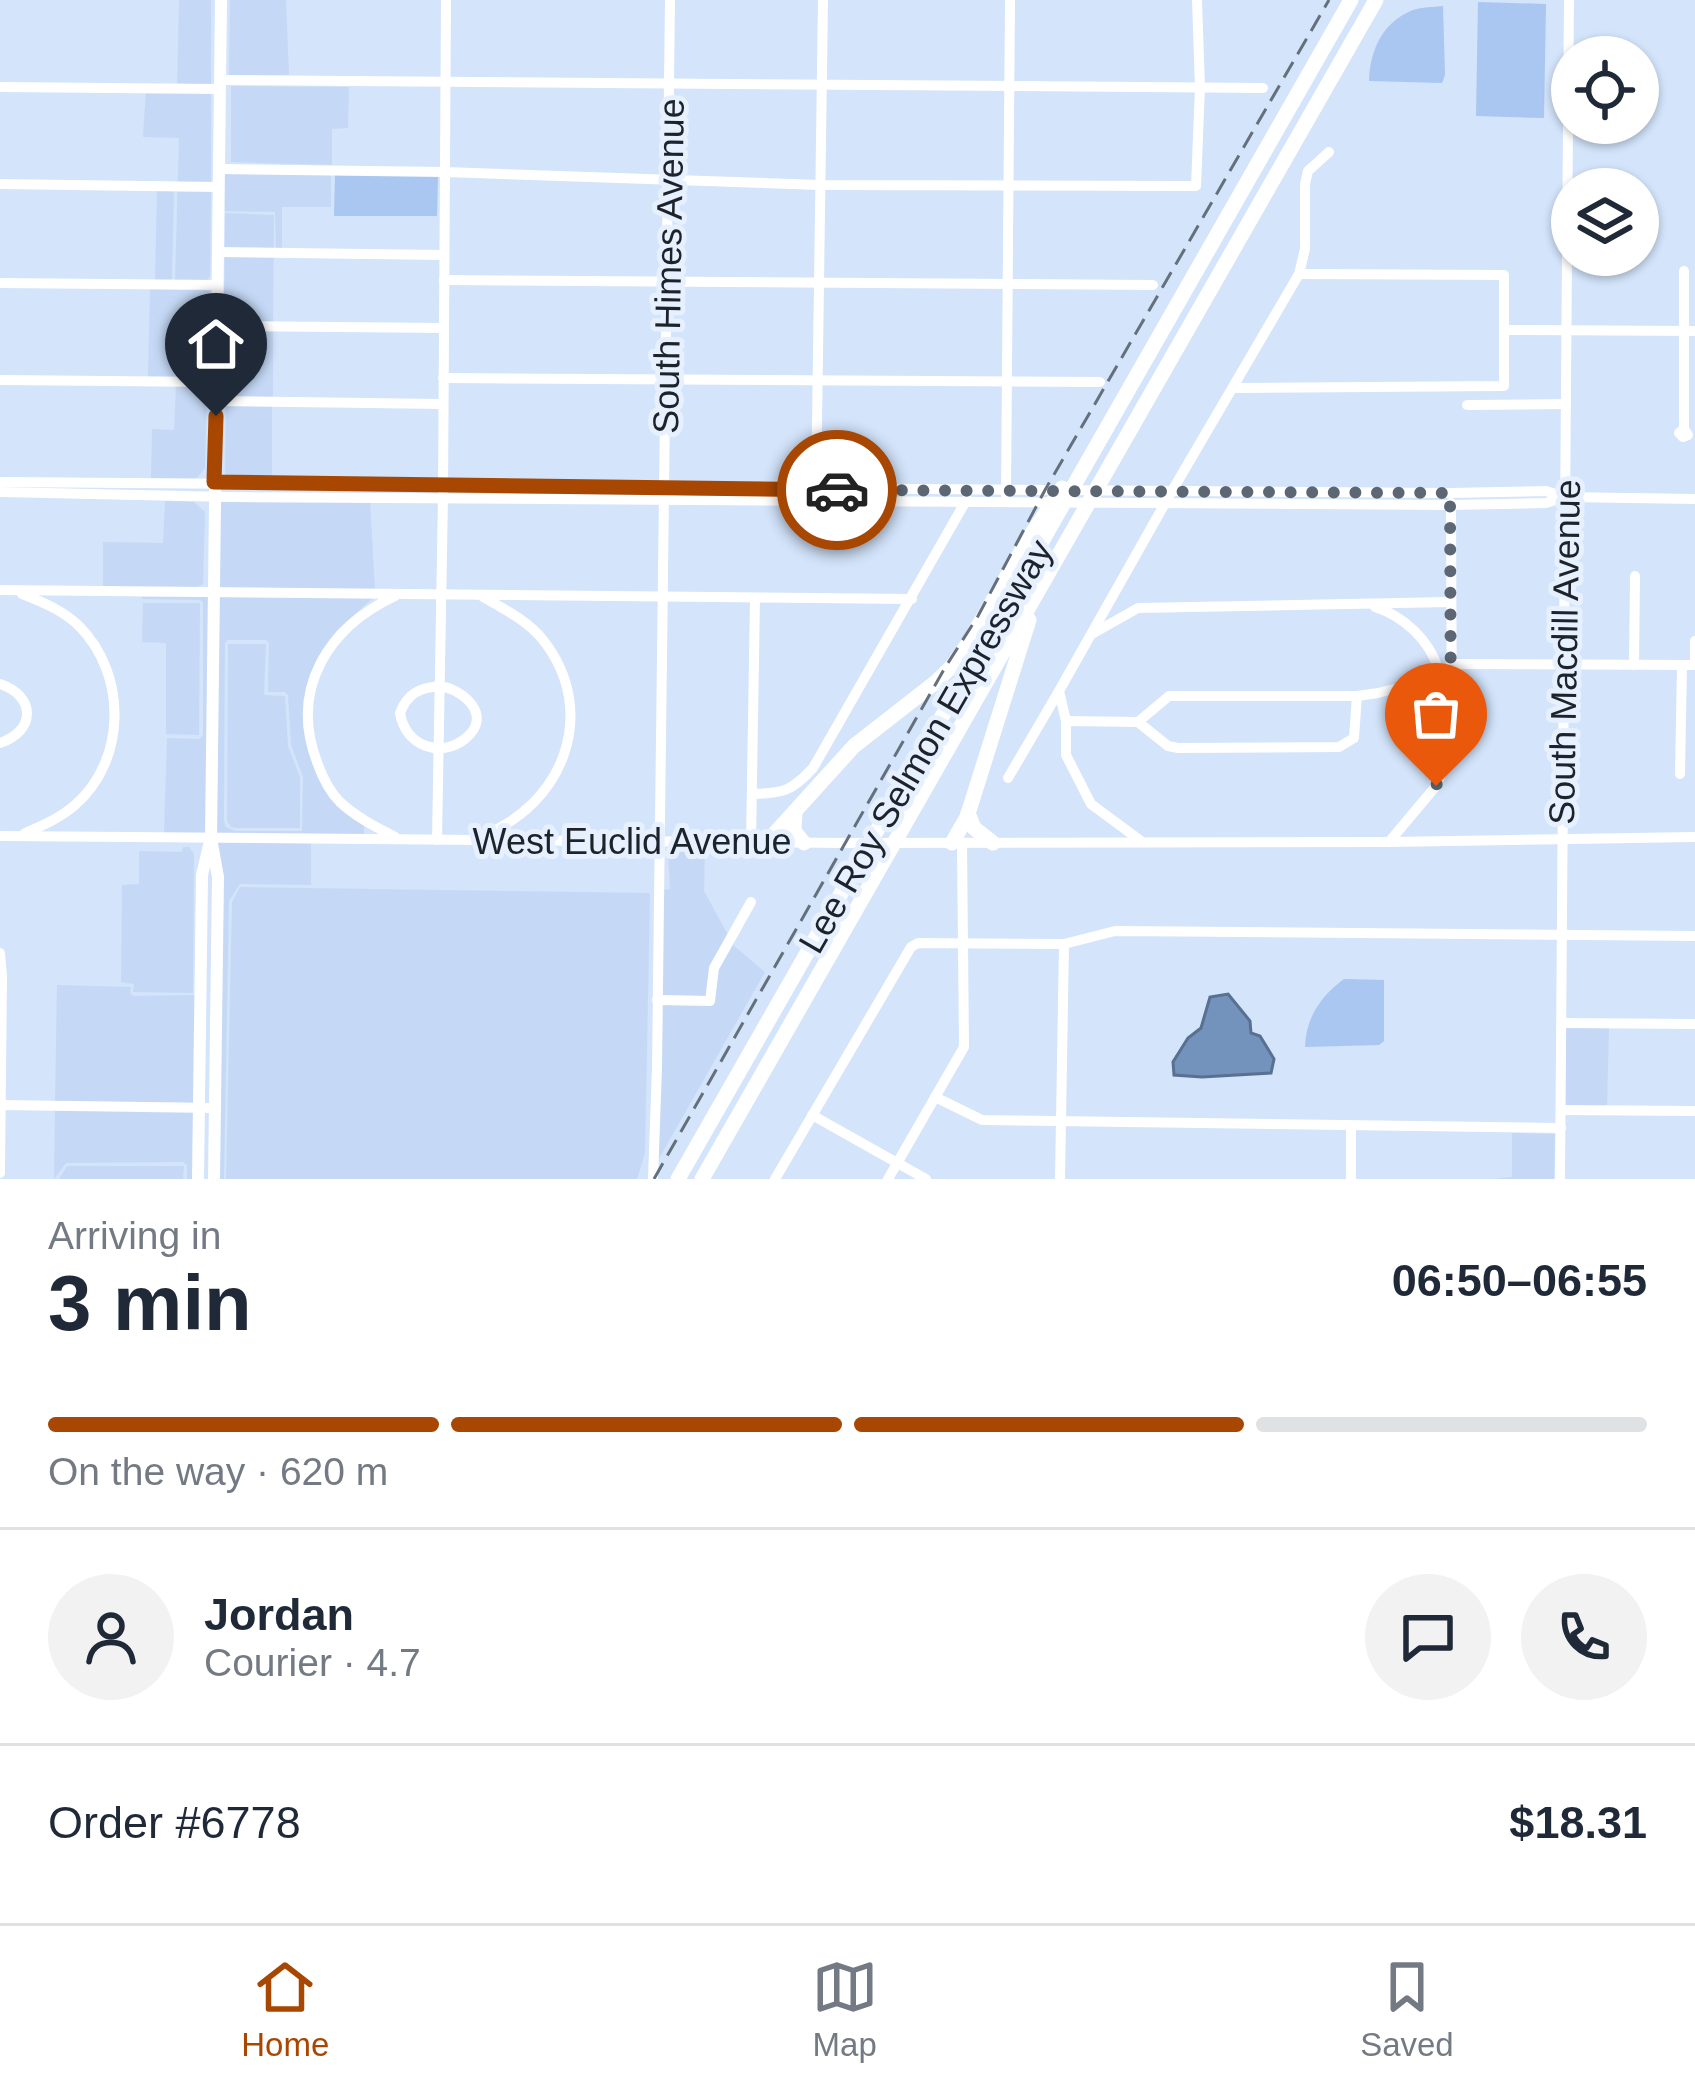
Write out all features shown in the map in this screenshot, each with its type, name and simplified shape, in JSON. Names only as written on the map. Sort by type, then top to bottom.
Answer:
[{"type":"highway","name":"Lee Roy Selmon Expressway","points":[[679,1177],[1351,0]]},
{"type":"highway","name":"Lee Roy Selmon Expressway","points":[[702,1179],[1376,0]]},
{"type":"highway","points":[[759,843],[795,812],[844,756],[936,682],[962,653],[1030,538],[1090,454]]},
{"type":"highway","points":[[957,843],[1040,586]]},
{"type":"highway","points":[[795,812],[794,831],[804,843]]},
{"type":"highway","points":[[968,813],[974,828],[994,843]]},
{"type":"main road","points":[[214,1179],[218,877],[211,838],[220,0]]},
{"type":"main road","points":[[199,1179],[202,875],[211,838]]},
{"type":"street","points":[[437,840],[446,0]]},
{"type":"street","name":"South Himes Avenue","points":[[652,1179],[670,0]]},
{"type":"street","points":[[816,495],[823,0]]},
{"type":"street","points":[[1005,495],[1010,0]]},
{"type":"street","points":[[219,169],[820,185],[1196,186],[1197,0]]},
{"type":"street","name":"South Macdill Avenue","points":[[1560,1179],[1569,0]]},
{"type":"street","points":[[0,87],[447,82],[1263,88]]},
{"type":"street","points":[[1008,778],[1299,274],[1305,249],[1308,171],[1329,152]]},
{"type":"street","points":[[0,184],[218,188]]},
{"type":"street","points":[[218,252],[444,254]]},
{"type":"street","points":[[1684,271],[1690,331],[1684,429]]},
{"type":"street","points":[[1233,388],[1504,386],[1504,275],[1299,274]]},
{"type":"street","points":[[444,280],[1153,285]]},
{"type":"street","points":[[0,283],[218,285]]},
{"type":"street","points":[[217,326],[444,328]]},
{"type":"street","points":[[1504,330],[1690,331]]},
{"type":"street","points":[[443,378],[1100,382]]},
{"type":"street","points":[[0,380],[216,382]]},
{"type":"street","points":[[216,401],[443,404]]},
{"type":"street","points":[[1467,405],[1566,404]]},
{"type":"street","points":[[0,482],[356,491],[1450,499],[1546,491],[1565,497],[1695,499]]},
{"type":"street","points":[[0,492],[214,489]]},
{"type":"street","points":[[752,794],[783,793],[813,769],[968,496]]},
{"type":"street","points":[[1389,842],[1436,786],[1451,750],[1447,668],[1450,499]]},
{"type":"street","points":[[1634,665],[1635,576]]},
{"type":"street","points":[[1120,584],[1138,608]]},
{"type":"street","points":[[7,590],[912,599]]},
{"type":"street","points":[[5,836],[52,822],[78,803],[105,762],[116,715],[112,683],[99,652],[80,627],[53,607],[7,590]]},
{"type":"street","points":[[398,594],[375,605],[339,634],[322,658],[312,683],[307,727],[321,774],[337,799],[357,816],[400,839]]},
{"type":"street","points":[[470,840],[514,821],[556,778],[567,752],[570,722],[568,693],[558,662],[540,636],[480,595]]},
{"type":"street","points":[[754,598],[752,794],[759,843]]},
{"type":"street","points":[[1090,636],[1138,608],[1451,602]]},
{"type":"street","points":[[1364,604],[1386,610],[1414,630],[1447,668]]},
{"type":"street","points":[[1680,774],[1695,641]]},
{"type":"street","points":[[1138,722],[1169,696],[1378,694],[1434,679],[1447,668],[1690,665]]},
{"type":"street","points":[[0,684],[19,694],[27,709],[17,736],[0,742]]},
{"type":"street","points":[[439,686],[470,700],[475,725],[458,743],[429,746],[411,739],[400,713],[411,694],[439,686]]},
{"type":"street","points":[[1059,691],[1066,754],[1091,804],[1144,843]]},
{"type":"street","points":[[1066,722],[1138,722],[1168,746],[1178,748],[1339,747],[1354,738],[1357,696]]},
{"type":"street","name":"West Euclid Avenue","points":[[5,836],[759,843],[1695,837]]},
{"type":"street","points":[[888,1179],[964,1047],[957,843]]},
{"type":"street","points":[[657,1000],[710,1000],[714,968],[751,902]]},
{"type":"street","points":[[775,1179],[911,947],[927,942],[1064,944],[1115,931],[1695,936]]},
{"type":"street","points":[[1060,1179],[1064,944]]},
{"type":"street","points":[[0,953],[0,1173]]},
{"type":"street","points":[[1562,1023],[1695,1024]]},
{"type":"street","points":[[935,1097],[982,1120],[1561,1128]]},
{"type":"street","points":[[2,1105],[215,1108]]},
{"type":"street","points":[[1562,1110],[1695,1112]]},
{"type":"street","points":[[812,1115],[926,1179]]},
{"type":"street","points":[[1351,1126],[1351,1179]]},
{"type":"shaded area","points":[[179,0],[211,0],[208,280],[175,280],[179,138],[143,137],[146,90],[177,90]]},
{"type":"shaded area","points":[[230,0],[286,0],[289,75],[229,75]]},
{"type":"shaded area","points":[[1478,2],[1546,4],[1544,118],[1476,116]]},
{"type":"shaded area","points":[[1443,6],[1442,83],[1369,81],[1375,49],[1393,22],[1413,10]]},
{"type":"shaded area","points":[[231,86],[349,87],[348,128],[332,129],[332,165],[231,162]]},
{"type":"shaded area","points":[[222,174],[331,175],[331,207],[282,207],[282,248],[276,248],[275,212],[223,211]]},
{"type":"shaded area","points":[[335,174],[438,176],[437,216],[334,216]]},
{"type":"shaded area","points":[[157,191],[174,191],[172,280],[155,280]]},
{"type":"shaded area","points":[[225,213],[274,215],[273,324],[224,322]]},
{"type":"shaded area","points":[[150,289],[209,291],[207,376],[148,377]]},
{"type":"shaded area","points":[[223,330],[273,331],[273,398],[225,396]]},
{"type":"shaded area","points":[[176,384],[201,386],[207,392],[205,468],[196,479],[151,478],[152,429],[174,430]]},
{"type":"shaded area","points":[[226,405],[272,405],[272,479],[225,479]]},
{"type":"shaded area","points":[[165,501],[194,502],[205,512],[203,584],[195,588],[103,588],[103,542],[163,543]]},
{"type":"shaded area","points":[[218,501],[370,501],[375,590],[217,588]]},
{"type":"shaded area","points":[[142,597],[209,597],[207,833],[164,833],[167,738],[199,739],[203,735],[203,602]]},
{"type":"shaded area","points":[[217,597],[373,598],[336,631],[318,657],[308,682],[303,726],[318,775],[364,825],[364,835],[214,834]],"holes":[[[227,640],[266,640],[268,692],[288,695],[291,745],[303,777],[302,831],[235,831],[224,821],[225,644]]]},
{"type":"shaded area","points":[[143,603],[200,603],[199,735],[166,734],[166,643],[142,642]]},
{"type":"shaded area","points":[[228,644],[266,644],[264,695],[285,696],[288,746],[300,777],[300,828],[235,828],[227,821]]},
{"type":"shaded area","points":[[215,842],[311,843],[311,885],[240,884],[229,901],[224,1179],[218,1179]]},
{"type":"shaded area","points":[[183,847],[194,854],[193,993],[133,992],[134,984],[121,982],[122,885],[139,884],[139,851],[182,852]]},
{"type":"shaded area","points":[[705,849],[704,891],[728,935],[707,996],[661,995],[662,890],[670,889],[668,850]]},
{"type":"shaded area","points":[[240,887],[650,893],[645,1153],[637,1179],[226,1179],[232,902]]},
{"type":"shaded area","points":[[732,944],[765,972],[657,1162],[661,1004],[710,1005],[717,970]]},
{"type":"shaded area","points":[[1344,979],[1384,980],[1384,1041],[1379,1045],[1305,1047],[1316,1008]]},
{"type":"shaded area","points":[[57,985],[131,987],[133,996],[196,995],[196,1103],[55,1101]]},
{"type":"shaded area","points":[[1228,994],[1250,1021],[1251,1033],[1260,1036],[1274,1059],[1271,1073],[1174,1075],[1173,1062],[1188,1038],[1201,1028],[1210,997]]},
{"type":"shaded area","points":[[1566,1027],[1609,1028],[1607,1106],[1565,1106]]},
{"type":"shaded area","points":[[55,1110],[196,1112],[195,1179],[187,1179],[183,1162],[66,1163],[54,1179]]},
{"type":"shaded area","points":[[1512,1133],[1555,1134],[1554,1179],[1492,1179],[1512,1177]]},
{"type":"shaded area","points":[[67,1166],[184,1166],[183,1179],[59,1179]]},
{"type":"railway","points":[[654,1179],[1329,0]]},
{"type":"way so far","points":[[837,490],[1450,493],[1451,750],[1436,786]]},
{"type":"route","points":[[216,416],[214,482],[837,490]]}]
